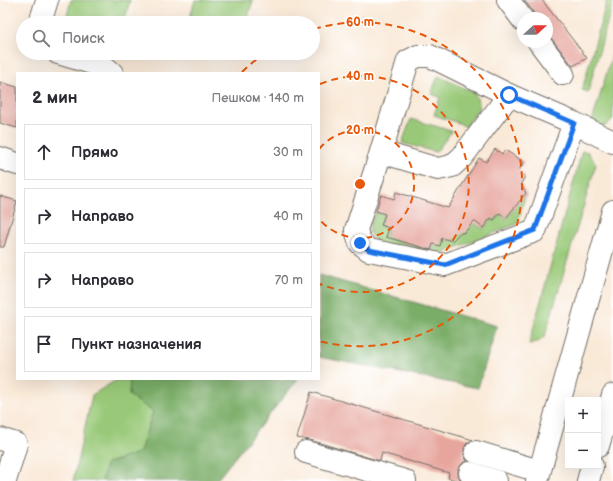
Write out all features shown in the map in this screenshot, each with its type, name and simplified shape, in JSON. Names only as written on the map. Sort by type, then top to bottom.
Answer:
[{"type":"street","points":[[42,16],[47,0]]},
{"type":"street","points":[[508,0],[517,12]]},
{"type":"street","points":[[544,48],[563,74]]},
{"type":"street","points":[[574,123],[535,230],[445,265],[369,250],[360,243],[356,230],[408,61],[418,56],[430,56],[509,95],[574,123],[613,142]]},
{"type":"street","points":[[80,60],[105,68],[111,72]]},
{"type":"street","points":[[381,152],[438,169],[452,166],[462,157],[509,95]]},
{"type":"street","points":[[0,158],[16,164]]},
{"type":"street","points":[[476,452],[538,476],[609,243],[613,211]]},
{"type":"street","points":[[601,436],[613,395]]},
{"type":"street","points":[[0,439],[16,444],[6,481]]},
{"type":"street","points":[[306,452],[405,481]]},
{"type":"street","points":[[588,481],[591,469]]},
{"type":"street","points":[[470,473],[496,481]]},
{"type":"green space","points":[[71,0],[130,0],[126,16],[67,16]]},
{"type":"green space","points":[[195,0],[253,0],[248,16],[190,16]]},
{"type":"green space","points":[[607,0],[613,0],[613,2],[588,92],[582,90]]},
{"type":"green space","points":[[613,52],[613,119],[605,126],[591,125]]},
{"type":"green space","points":[[438,76],[475,93],[480,107],[466,127],[459,123],[434,115],[440,97],[431,94]]},
{"type":"green space","points":[[411,119],[452,131],[436,152],[402,143]]},
{"type":"green space","points":[[582,151],[588,152],[596,164],[545,336],[540,341],[529,344]]},
{"type":"green space","points":[[526,194],[517,224],[432,257],[376,242],[370,234],[370,224],[375,212],[384,215],[381,226],[388,229],[386,237],[431,251],[433,244],[440,246],[443,238],[452,241],[460,235],[466,233],[474,223],[483,229],[491,219],[494,221],[500,214],[506,219]]},
{"type":"green space","points":[[320,275],[497,326],[478,388],[320,357]]},
{"type":"green space","points":[[116,380],[130,380],[129,395],[153,411],[140,452],[106,464],[102,481],[73,481],[92,395]]},
{"type":"green space","points":[[130,380],[297,380],[216,481],[102,481],[106,464],[140,452],[153,412],[129,395]]},
{"type":"building","points":[[524,0],[542,0],[551,12],[533,12]]},
{"type":"building","points":[[553,14],[587,58],[573,66],[553,41]]},
{"type":"building","points":[[0,82],[16,87],[16,128],[0,123]]},
{"type":"building","points":[[495,149],[502,154],[505,150],[524,162],[519,170],[525,176],[521,184],[526,193],[506,218],[500,213],[494,220],[491,218],[483,228],[474,221],[465,232],[459,234],[452,241],[442,238],[440,246],[433,244],[431,250],[386,237],[389,228],[381,225],[385,214],[376,211],[381,195],[394,199],[396,192],[448,208],[479,158],[486,162]]},
{"type":"building","points":[[0,196],[16,201],[16,205],[4,247],[0,247]]},
{"type":"building","points":[[311,392],[473,440],[467,443],[464,448],[464,455],[467,461],[458,469],[458,475],[461,481],[448,478],[449,473],[382,453],[380,461],[310,440],[297,438]]},
{"type":"route","points":[[360,243],[369,250],[445,265],[535,230],[574,123],[509,95]]}]
